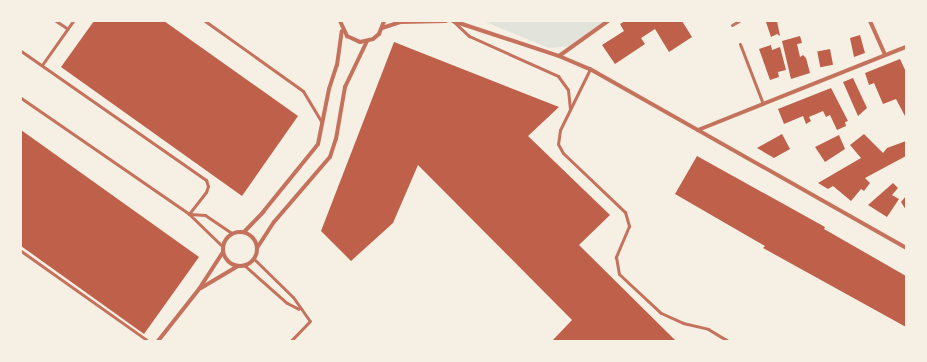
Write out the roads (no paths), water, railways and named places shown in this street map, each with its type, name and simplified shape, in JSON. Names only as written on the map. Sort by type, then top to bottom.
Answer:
[{"type":"street","points":[[244,232],[303,164],[318,144],[342,30],[340,21]]},
{"type":"street","points":[[257,248],[253,238],[244,232],[232,233],[222,246],[228,262],[239,266],[244,266],[254,259],[257,248],[274,222],[330,157],[336,139],[345,87],[367,41],[379,34],[384,21]]},
{"type":"street","points":[[382,28],[401,22],[446,21]]},
{"type":"street","points":[[453,21],[559,56],[590,70],[906,248]]},
{"type":"street","points":[[559,56],[608,21]]},
{"type":"street","points":[[870,21],[885,55]]},
{"type":"street","points":[[342,30],[353,40],[367,41]]},
{"type":"street","points":[[698,130],[906,47]]},
{"type":"street","points":[[158,341],[199,289],[223,252]]},
{"type":"street","points":[[199,289],[239,266]]},
{"type":"lane","points":[[56,21],[68,29]]},
{"type":"lane","points":[[42,66],[73,21]]},
{"type":"lane","points":[[205,21],[303,91],[313,104],[323,126]]},
{"type":"lane","points":[[453,21],[469,36],[558,76],[568,90],[570,109]]},
{"type":"lane","points":[[732,25],[739,21]]},
{"type":"lane","points":[[740,44],[762,104]]},
{"type":"lane","points":[[21,51],[206,180],[208,186],[206,192],[189,214]]},
{"type":"lane","points":[[590,70],[560,130],[558,144],[563,153],[625,212],[630,226],[616,256],[619,274],[661,313],[683,323],[708,329],[728,341]]},
{"type":"lane","points":[[21,98],[189,214],[222,246]]},
{"type":"lane","points":[[189,214],[205,216],[232,233]]},
{"type":"lane","points":[[21,251],[148,341]]},
{"type":"lane","points":[[254,259],[292,297],[299,309],[310,321],[291,341]]},
{"type":"lane","points":[[244,266],[287,303],[299,309]]}]
